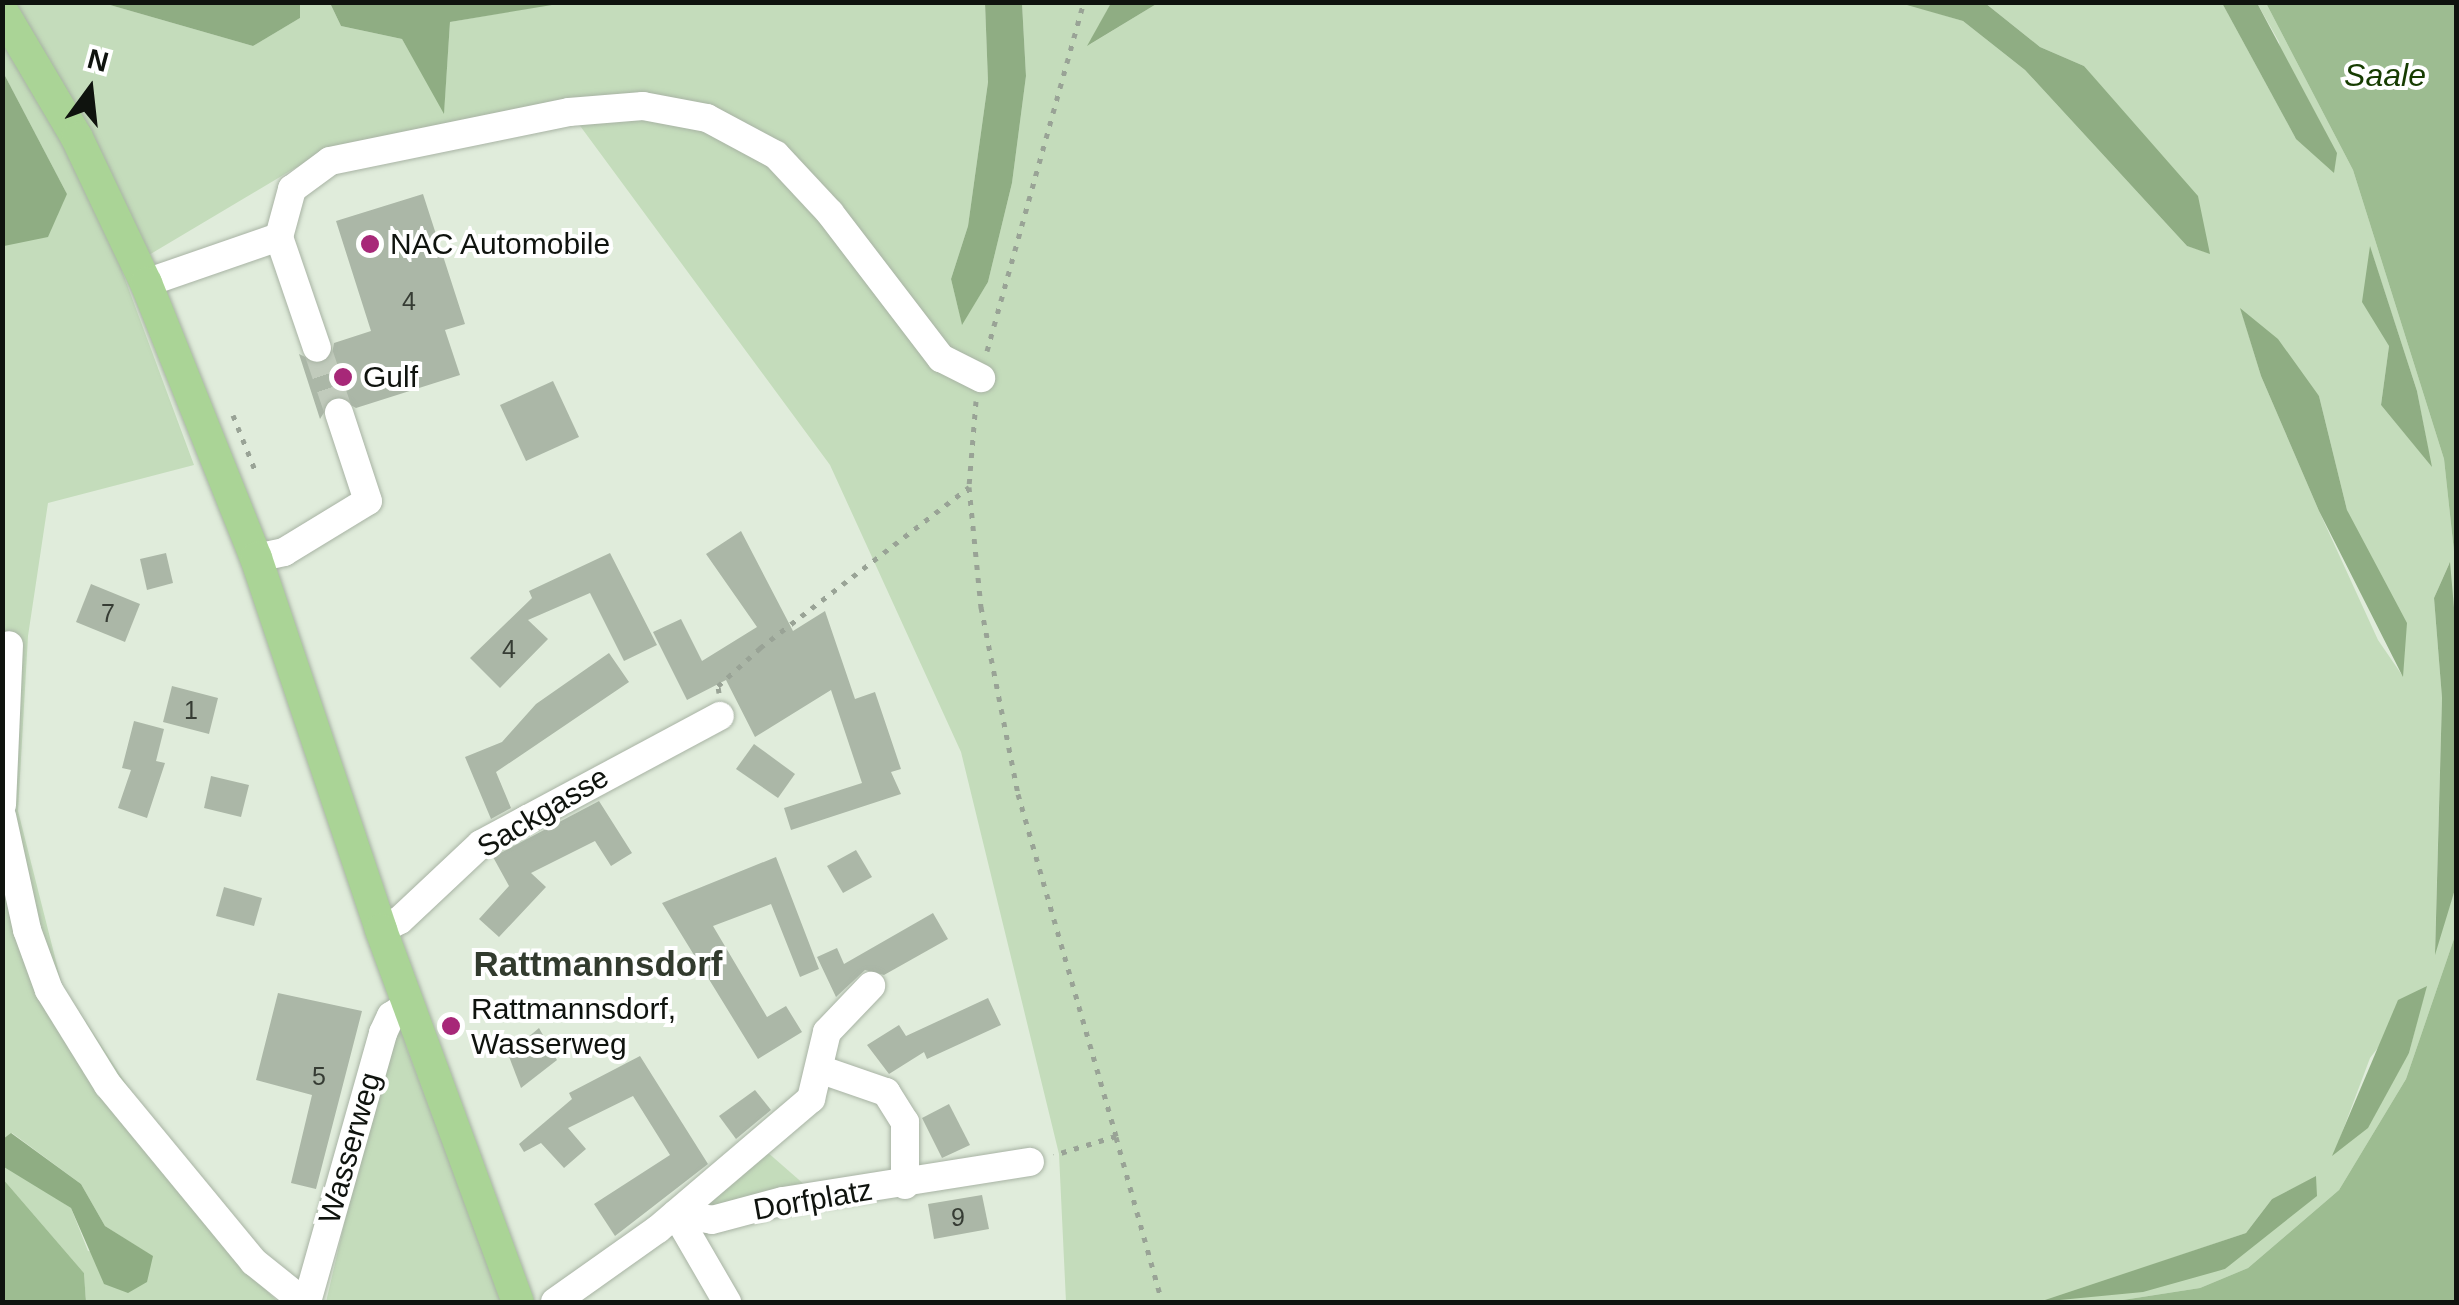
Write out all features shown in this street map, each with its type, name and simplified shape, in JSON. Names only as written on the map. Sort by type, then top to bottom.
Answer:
[{"type":"main road","points":[[2,11],[77,138],[146,284],[256,558],[381,930],[518,1302]]},
{"type":"street","points":[[317,348],[279,237],[292,189],[330,161],[569,112],[643,106],[707,118],[776,155],[852,239],[941,358],[981,378]]},
{"type":"street","points":[[146,284],[279,237]]},
{"type":"street","points":[[256,558],[284,552],[368,501],[338,413]]},
{"type":"street","points":[[2,805],[8,645]]},
{"type":"street","name":"Sackgasse","points":[[381,930],[400,920],[481,844],[720,716]]},
{"type":"street","points":[[2,816],[28,930],[49,990],[108,1085],[254,1262],[305,1302]]},
{"type":"street","name":"Dorfplatz","points":[[555,1302],[676,1214],[812,1099],[822,1070],[827,1032],[871,986]]},
{"type":"street","name":"Wasserweg","points":[[305,1302],[383,1033],[391,1016],[409,1004]]},
{"type":"street","name":"Dorfplatz","points":[[676,1214],[712,1220],[783,1202],[905,1184],[905,1122],[886,1092],[822,1070]]},
{"type":"street","points":[[905,1184],[1030,1162]]},
{"type":"street","points":[[676,1214],[728,1302]]},
{"type":"path","points":[[1084,2],[981,378],[970,430],[969,487],[981,607],[1018,794],[1162,1302]]},
{"type":"path","points":[[720,716],[718,686],[969,487]]},
{"type":"path","points":[[1030,1162],[1116,1136]]},
{"type":"shaded area","points":[[564,2],[985,3],[988,82],[968,226],[951,279],[962,324],[988,282],[1012,183],[1026,76],[1022,3],[1111,3],[1089,45],[1158,3],[1900,2],[1963,21],[2025,70],[2187,246],[2209,253],[2129,121],[2084,66],[2040,47],[1985,3],[2222,3],[2296,139],[2279,42],[2257,3],[2266,3],[2353,170],[2444,459],[2456,570],[2456,630],[2449,564],[2434,598],[2442,698],[2435,950],[2456,886],[2456,933],[2406,1079],[2339,1190],[2248,1268],[2200,1288],[2110,1302],[2043,1302],[1066,1302],[1059,1154],[961,752],[830,465],[561,100],[386,138],[295,168],[122,271],[194,465],[48,503],[28,636],[18,811],[62,985],[249,1273],[278,1302],[86,1302],[84,1273],[3,1179],[3,1164],[71,1208],[88,1251],[152,1256],[105,1226],[81,1184],[12,1133],[3,1139],[2,241],[67,194],[3,72],[3,3],[103,3],[253,46],[300,18],[300,3],[330,3],[341,26],[402,39],[444,111],[450,22]],"holes":[[[2371,250],[2417,391],[2431,465],[2381,405],[2389,346]],[[2241,310],[2319,396],[2347,510],[2402,675],[2378,640],[2261,376]],[[2426,986],[2409,1053],[2334,1154],[2370,1058]],[[2316,1177],[2225,1269],[2043,1302],[2246,1233],[2272,1199]]]},
{"type":"shaded area","points":[[103,3],[300,3],[300,18],[253,46]]},
{"type":"shaded area","points":[[330,3],[564,3],[450,22],[444,114],[402,39],[341,26]]},
{"type":"shaded area","points":[[985,3],[1022,3],[1026,76],[1012,183],[988,282],[962,325],[951,279],[968,226],[988,82]]},
{"type":"shaded area","points":[[1111,3],[1158,3],[1087,46]]},
{"type":"shaded area","points":[[1900,3],[1985,3],[2040,47],[2084,66],[2198,196],[2210,254],[2187,246],[2025,70],[1963,21]]},
{"type":"shaded area","points":[[2222,3],[2257,3],[2337,153],[2334,173],[2296,139]]},
{"type":"shaded area","points":[[3,72],[67,194],[48,237],[4,246]]},
{"type":"shaded area","points":[[2370,246],[2417,391],[2432,467],[2381,405],[2389,346],[2362,302]]},
{"type":"shaded area","points":[[2240,308],[2278,339],[2319,396],[2347,510],[2407,623],[2403,677],[2319,511],[2261,376]]},
{"type":"shaded area","points":[[2450,562],[2456,630],[2456,886],[2435,955],[2442,698],[2434,598]]},
{"type":"shaded area","points":[[2427,986],[2409,1053],[2368,1128],[2332,1156],[2398,1000]]},
{"type":"shaded area","points":[[404,1027],[406,1046],[503,1302],[326,1302],[377,1083],[395,1031]]},
{"type":"shaded area","points":[[11,1133],[81,1184],[105,1226],[153,1256],[147,1282],[128,1293],[104,1284],[71,1208],[4,1167],[3,1139]]},
{"type":"shaded area","points":[[766,1151],[814,1193],[706,1215],[700,1205]]},
{"type":"shaded area","points":[[2316,1176],[2317,1196],[2225,1269],[2143,1292],[2039,1302],[2246,1233],[2272,1199]]},
{"type":"water","name":"Saale","points":[[2266,3],[2456,3],[2456,570],[2444,459],[2353,170]]},
{"type":"water","points":[[2456,933],[2456,1302],[2110,1302],[2200,1288],[2248,1268],[2339,1190],[2406,1079]]},
{"type":"water","points":[[3,1179],[84,1273],[86,1302],[3,1302]]},
{"type":"building","points":[[423,194],[465,324],[445,330],[460,375],[356,408],[334,396],[320,419],[299,354],[322,365],[331,359],[334,343],[371,331],[336,221]]},
{"type":"building","points":[[553,381],[579,437],[526,461],[500,405]]},
{"type":"building","points":[[741,531],[793,631],[825,611],[855,699],[875,692],[901,769],[891,772],[901,794],[791,830],[784,808],[862,783],[831,690],[755,737],[726,680],[687,700],[653,632],[681,619],[702,661],[757,627],[706,554]]},
{"type":"building","points":[[166,553],[173,583],[147,590],[140,559]]},
{"type":"building","points":[[610,553],[657,645],[624,661],[590,593],[528,620],[548,639],[500,688],[470,658],[532,598],[529,591]]},
{"type":"building","points":[[91,584],[140,604],[125,642],[76,622]]},
{"type":"building","points":[[609,653],[629,682],[496,772],[511,808],[491,819],[465,757],[502,742],[536,704]]},
{"type":"building","points":[[172,686],[218,698],[209,734],[163,722]]},
{"type":"building","points":[[134,721],[164,729],[156,761],[165,763],[147,818],[118,808],[131,770],[122,768]]},
{"type":"building","points":[[754,744],[795,774],[778,798],[736,769]]},
{"type":"building","points":[[211,776],[249,785],[241,817],[204,808]]},
{"type":"building","points":[[599,801],[632,853],[611,866],[595,841],[531,873],[546,887],[499,937],[479,919],[509,886],[493,857]]},
{"type":"building","points":[[856,850],[872,877],[843,893],[827,866]]},
{"type":"building","points":[[776,857],[819,969],[800,977],[771,904],[713,926],[767,1017],[786,1006],[802,1032],[758,1059],[662,903]]},
{"type":"building","points":[[224,887],[262,898],[254,926],[216,916]]},
{"type":"building","points":[[933,913],[948,939],[884,975],[865,970],[836,997],[817,957],[837,948],[844,964]]},
{"type":"building","points":[[278,993],[362,1011],[316,1189],[291,1183],[312,1095],[256,1080]]},
{"type":"building","points":[[988,998],[1001,1025],[927,1059],[924,1052],[889,1074],[867,1045],[899,1025],[906,1036]]},
{"type":"building","points":[[539,1028],[557,1060],[521,1088],[508,1054]]},
{"type":"building","points":[[640,1056],[708,1164],[615,1236],[594,1204],[670,1155],[633,1096],[568,1128],[586,1149],[564,1168],[541,1143],[524,1152],[519,1144],[572,1099],[569,1093]]},
{"type":"building","points":[[755,1090],[771,1110],[736,1139],[719,1116]]},
{"type":"building","points":[[949,1104],[970,1145],[942,1158],[922,1118]]},
{"type":"building","points":[[982,1195],[989,1229],[934,1239],[928,1204]]},
{"type":"tunnel","points":[[317,348],[339,413]]},
{"type":"place","name":"NAC Automobile","points":[[370,244]]},
{"type":"place","name":"Gulf","points":[[343,377]]},
{"type":"place","name":"Rattmannsdorf, Wasserweg","points":[[451,1026]]},
{"type":"district","name":"Rattmannsdorf","points":[[598,964]]}]
